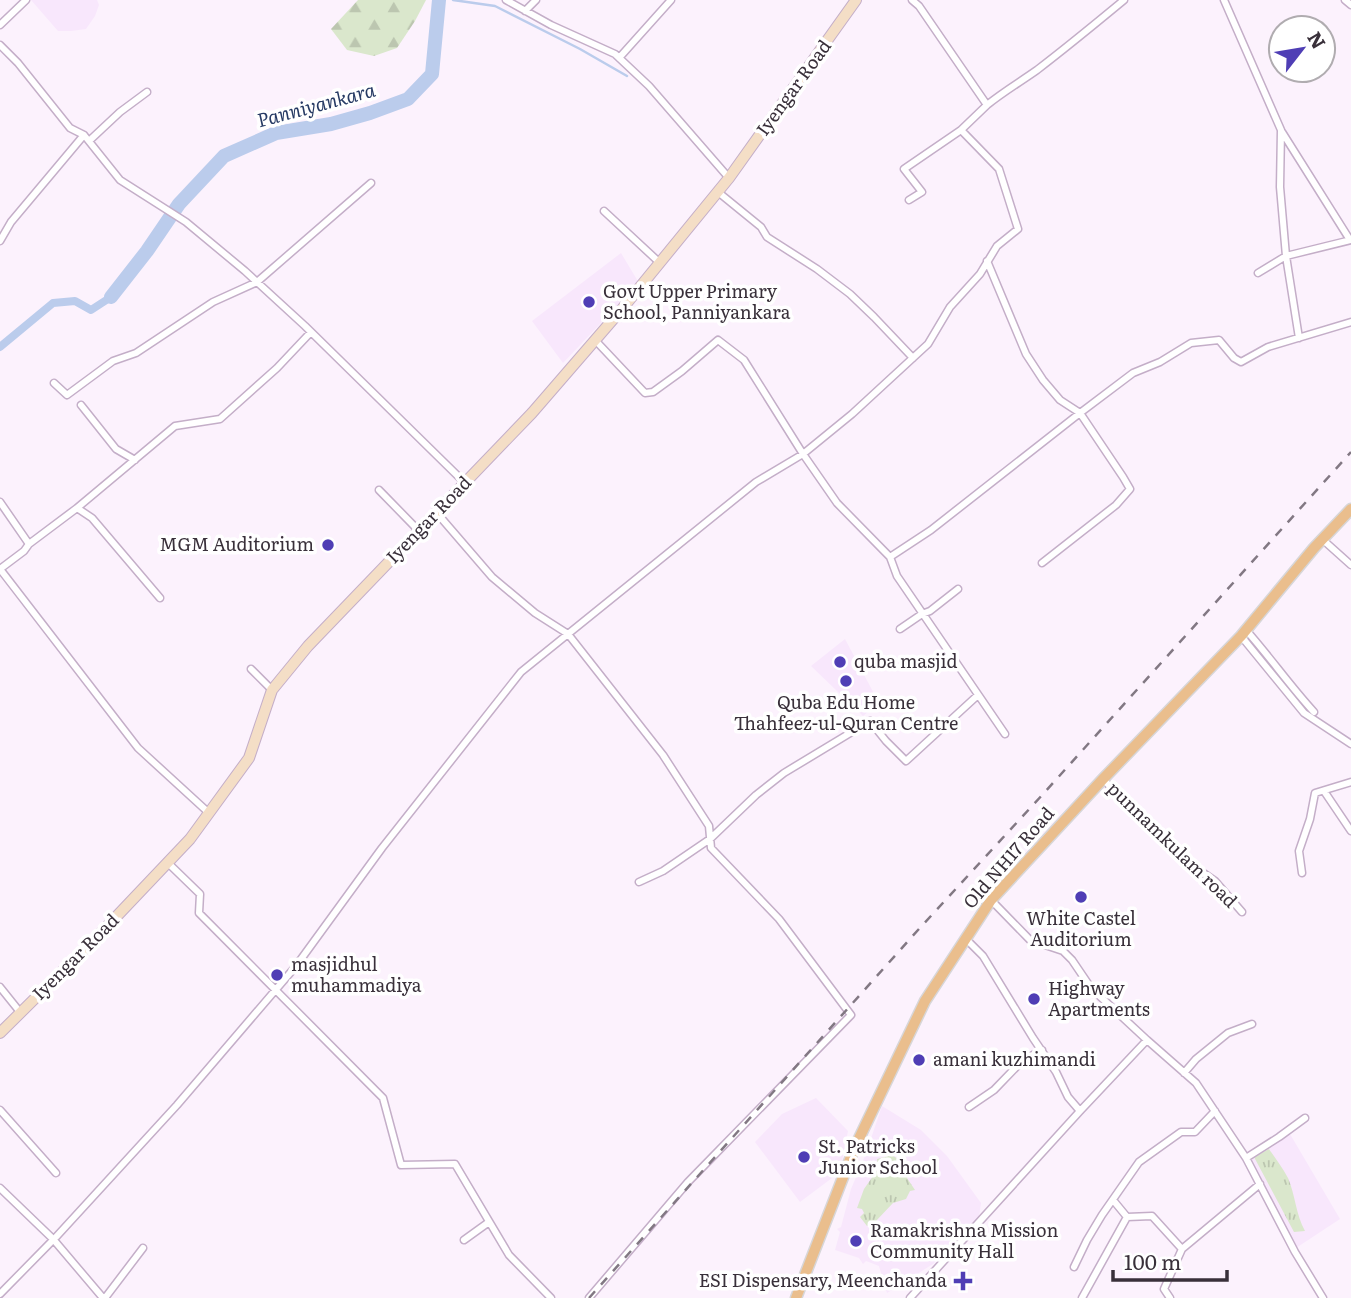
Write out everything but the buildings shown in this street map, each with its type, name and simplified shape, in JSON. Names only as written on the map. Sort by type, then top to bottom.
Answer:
[{"type":"main road","name":"Iyengar Road","points":[[0,1033],[97,937],[190,839],[249,758],[272,690],[309,646],[533,413],[595,340],[729,178],[856,0]]},
{"type":"main road","name":"Old NH17 Road","points":[[796,1298],[854,1149],[925,1001],[992,900],[1102,779],[1244,633],[1322,539],[1351,509]]},
{"type":"street","points":[[0,25],[26,0]]},
{"type":"street","points":[[506,0],[551,25],[615,54],[649,86],[729,178]]},
{"type":"street","points":[[526,11],[536,0]]},
{"type":"street","points":[[619,58],[671,0]]},
{"type":"street","points":[[912,0],[919,6],[987,105]]},
{"type":"street","points":[[909,200],[922,192],[904,169],[961,130],[999,95],[1077,40],[1124,0]]},
{"type":"street","points":[[1224,0],[1281,130],[1351,240],[1286,256],[1258,273]]},
{"type":"street","points":[[1345,0],[1351,5]]},
{"type":"street","points":[[0,45],[18,63],[70,128],[86,138],[120,180],[186,222],[257,282],[311,331],[465,483]]},
{"type":"street","points":[[0,241],[11,222],[86,138],[147,92]]},
{"type":"street","points":[[0,1294],[177,1105],[296,967],[382,848],[521,672],[756,482],[803,454],[852,414],[928,344],[950,307],[980,274],[997,246],[1018,229],[999,169],[961,130]]},
{"type":"street","points":[[1281,130],[1280,187],[1286,256],[1300,338]]},
{"type":"street","points":[[54,383],[67,395],[113,361],[135,353],[213,302],[257,282],[371,183]]},
{"type":"street","points":[[718,192],[761,227],[768,237],[817,269],[850,295],[913,358]]},
{"type":"street","points":[[604,211],[660,262]]},
{"type":"street","points":[[987,261],[1026,354],[1060,400],[1080,413],[1130,489],[1116,505],[1042,563]]},
{"type":"street","points":[[890,557],[931,530],[1133,373],[1160,362],[1191,343],[1219,340],[1234,358],[1241,362],[1268,347],[1351,322]]},
{"type":"street","points":[[209,813],[138,748],[0,569],[176,426],[220,419],[277,368],[311,331]]},
{"type":"street","points":[[595,340],[645,393],[653,392],[682,371],[718,340],[744,360],[803,454],[838,503],[890,557],[897,576],[1005,734]]},
{"type":"street","points":[[81,405],[116,449],[135,460]]},
{"type":"street","points":[[379,490],[418,531]]},
{"type":"street","points":[[0,502],[29,544]]},
{"type":"street","points":[[77,508],[92,518],[160,598]]},
{"type":"street","points":[[436,512],[492,577],[535,613],[568,634],[663,755],[709,826],[711,848],[779,919],[851,1015],[688,1182],[589,1298]]},
{"type":"street","points":[[1322,539],[1351,565]]},
{"type":"street","points":[[900,629],[930,611],[958,589]]},
{"type":"street","points":[[1244,633],[1270,658],[1284,679],[1314,712]]},
{"type":"street","points":[[1244,633],[1304,713],[1351,744]]},
{"type":"street","points":[[251,669],[272,690]]},
{"type":"street","points":[[639,881],[663,871],[710,839],[756,795],[784,773],[870,721],[906,761],[978,695]]},
{"type":"street","name":"punnamkulam road","points":[[1102,779],[1182,859],[1215,881],[1242,912]]},
{"type":"street","points":[[1302,873],[1299,851],[1311,819],[1315,793],[1351,782]]},
{"type":"street","points":[[1324,791],[1351,831]]},
{"type":"street","points":[[167,862],[200,894],[199,914],[383,1098],[401,1165],[454,1164],[509,1255],[551,1298]]},
{"type":"street","points":[[992,900],[1030,940],[1063,951],[1091,988],[1196,1083],[1246,1158],[1295,1252],[1323,1298]]},
{"type":"street","points":[[966,939],[983,956],[1056,1072],[1068,1097],[1080,1111]]},
{"type":"street","points":[[0,987],[20,1012]]},
{"type":"street","points":[[1185,1073],[1196,1059],[1228,1033],[1252,1024]]},
{"type":"street","points":[[909,1298],[1147,1040]]},
{"type":"street","points":[[969,1107],[994,1090],[1022,1061],[1042,1050]]},
{"type":"street","points":[[0,1110],[56,1173]]},
{"type":"street","points":[[1074,1268],[1087,1240],[1139,1162],[1181,1132],[1195,1132],[1215,1111]]},
{"type":"street","points":[[1246,1158],[1305,1118]]},
{"type":"street","points":[[1170,1298],[1164,1289],[1182,1249],[1260,1184]]},
{"type":"street","points":[[0,1188],[53,1239],[104,1298],[143,1248]]},
{"type":"street","points":[[1113,1200],[1127,1217]]},
{"type":"street","points":[[1127,1217],[1152,1216],[1182,1249]]},
{"type":"street","points":[[1082,1298],[1127,1217]]},
{"type":"street","points":[[464,1240],[489,1222]]},
{"type":"shaded area","points":[[31,0],[97,0],[99,5],[86,29],[58,31]]},
{"type":"shaded area","name":"Govt Upper Primary School, Panniyankara","points":[[621,253],[639,283],[563,363],[532,321]]},
{"type":"shaded area","name":"Quba Edu Home Thahfeez-ul-Quran Centre","points":[[845,639],[879,703],[863,716],[811,666]]},
{"type":"shaded area","name":"St. Patricks Junior School","points":[[816,1098],[848,1131],[840,1172],[800,1202],[755,1142],[782,1114]]},
{"type":"shaded area","points":[[882,1106],[921,1130],[947,1156],[981,1203],[979,1217],[933,1264],[887,1293],[879,1266],[866,1261],[863,1264],[859,1258],[835,1250],[840,1232],[837,1229],[841,1227],[851,1189]]},
{"type":"shaded area","points":[[1290,1134],[1340,1219],[1296,1248],[1249,1158]]},
{"type":"green space","points":[[358,0],[426,0],[397,48],[374,56],[347,50],[331,29]]},
{"type":"green space","points":[[1269,1149],[1288,1178],[1305,1231],[1294,1232],[1254,1157]]},
{"type":"green space","points":[[892,1155],[901,1161],[906,1160],[909,1174],[907,1178],[915,1190],[910,1191],[906,1199],[893,1203],[876,1221],[867,1226],[860,1217],[864,1213],[862,1209],[857,1208],[864,1189],[878,1169],[877,1159]]},
{"type":"waterway","name":"Panniyankara","points":[[111,297],[179,204],[224,156],[276,133],[331,124],[408,99],[432,74],[439,0]]},
{"type":"waterway","points":[[453,0],[495,6],[627,76]]},
{"type":"waterway","points":[[0,347],[53,303],[75,301],[91,310],[111,297]]},
{"type":"railway","points":[[589,1298],[1351,452]]},
{"type":"place","name":"Govt Upper Primary School, Panniyankara","points":[[589,302]]},
{"type":"place","name":"MGM Auditorium","points":[[328,545]]},
{"type":"place","name":"quba masjid","points":[[840,662]]},
{"type":"place","name":"Quba Edu Home Thahfeez-ul-Quran Centre","points":[[846,681]]},
{"type":"place","name":"White Castel Auditorium","points":[[1081,897]]},
{"type":"place","name":"masjidhul muhammadiya","points":[[277,975]]},
{"type":"place","name":"Highway Apartments","points":[[1034,999]]},
{"type":"place","name":"amani kuzhimandi","points":[[919,1060]]},
{"type":"place","name":"St. Patricks Junior School","points":[[804,1157]]},
{"type":"place","name":"Ramakrishna Mission Community Hall","points":[[856,1241]]},
{"type":"place","name":"ESI Dispensary, Meenchanda","points":[[963,1281]]}]
